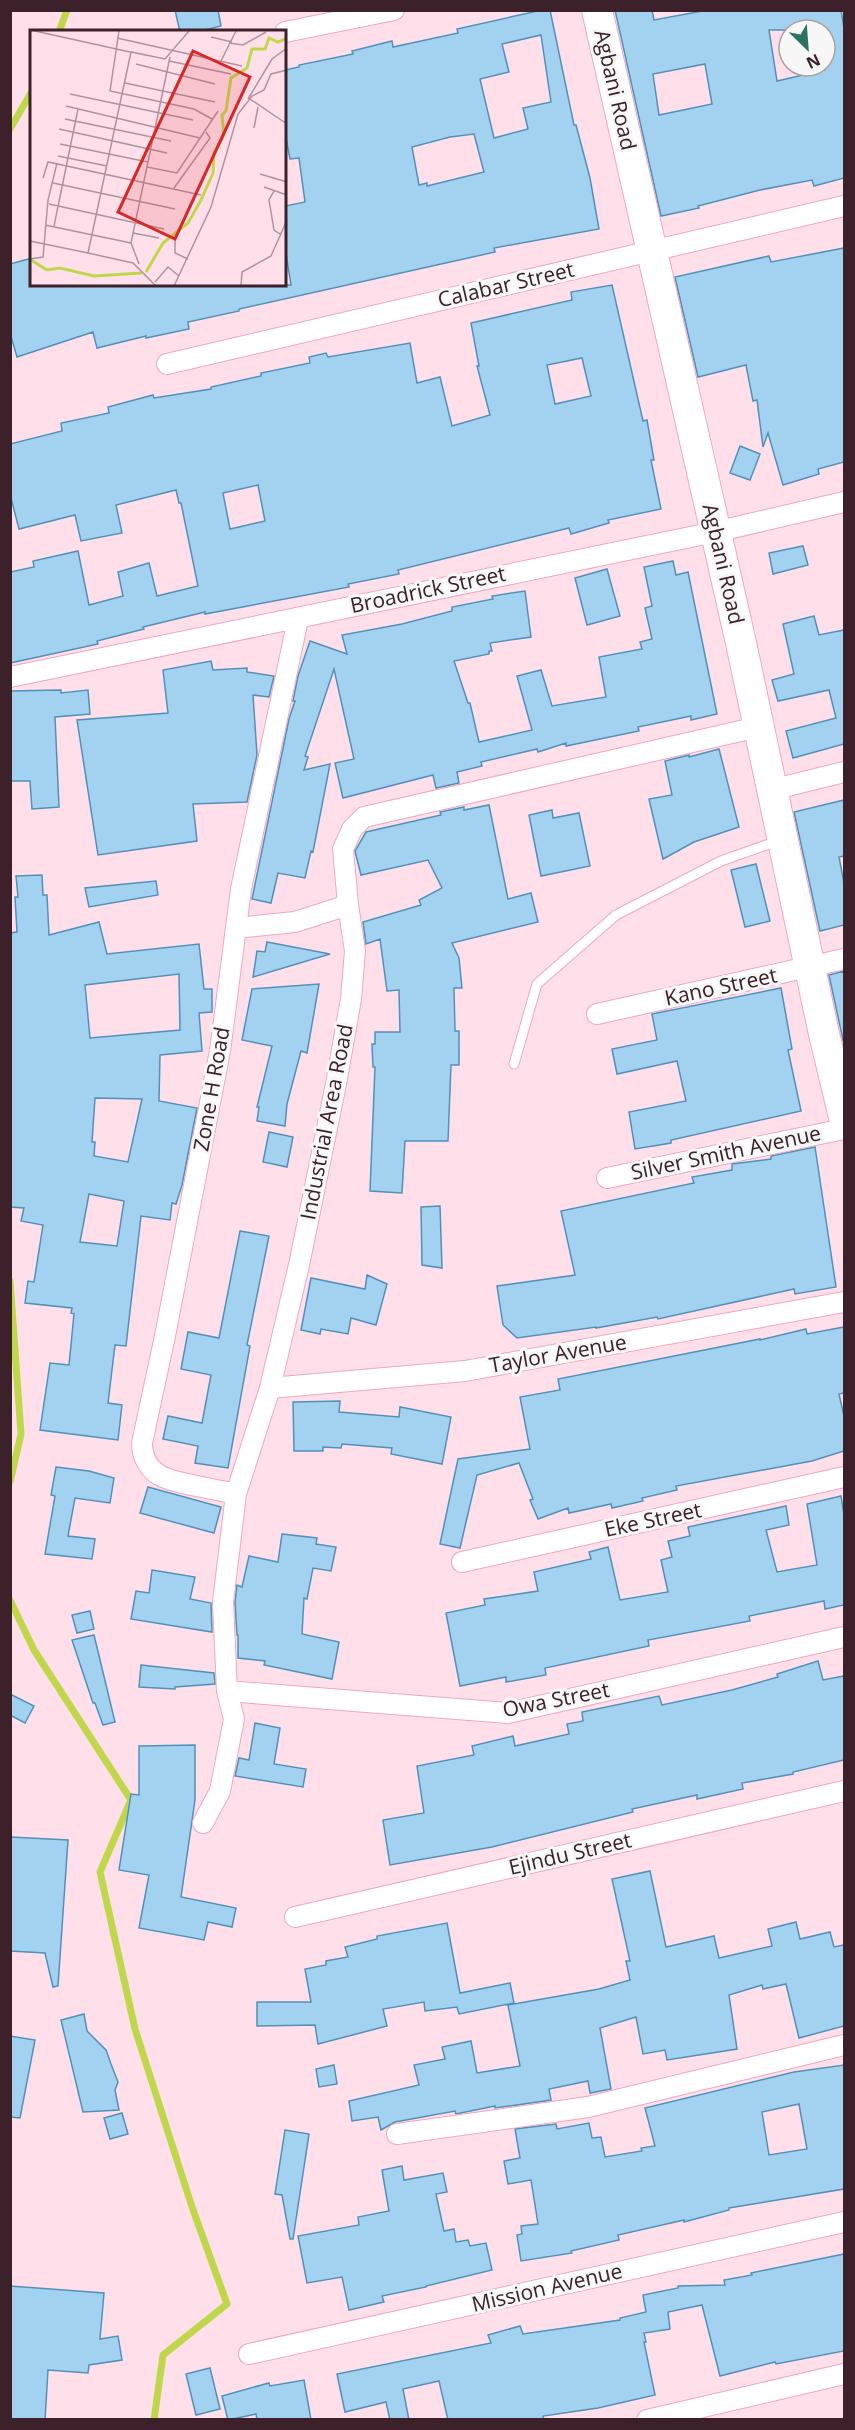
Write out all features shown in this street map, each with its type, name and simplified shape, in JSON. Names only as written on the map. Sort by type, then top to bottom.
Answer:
[{"type":"main road","name":"Agbani Road","points":[[597,10],[844,1117]]},
{"type":"street","points":[[286,32],[394,10]]},
{"type":"street","name":"Calabar Street","points":[[167,364],[844,206]]},
{"type":"street","name":"Broadrick Street","points":[[10,677],[715,532],[844,502]]},
{"type":"street","name":"Zone H Road","points":[[236,1494],[159,1475],[147,1463],[142,1453],[149,1404],[165,1336],[220,1051],[242,889],[298,619]]},
{"type":"street","name":"Industrial Area Road","points":[[203,1823],[220,1791],[234,1719],[227,1691],[223,1602],[236,1494],[270,1388],[302,1254],[351,999],[355,951],[348,905],[344,849],[352,829],[364,817],[758,728]]},
{"type":"street","points":[[771,790],[844,772]]},
{"type":"street","points":[[236,928],[295,922],[348,905]]},
{"type":"street","name":"Kano Street","points":[[597,1014],[844,959]]},
{"type":"street","name":"Silver Smith Avenue","points":[[608,1178],[844,1129]]},
{"type":"street","name":"Taylor Avenue","points":[[270,1388],[465,1371],[844,1302]]},
{"type":"street","name":"Eke Street","points":[[462,1562],[844,1478]]},
{"type":"street","name":"Owa Street","points":[[227,1691],[508,1713],[844,1637]]},
{"type":"street","name":"Ejindu Street","points":[[295,1917],[844,1791]]},
{"type":"street","points":[[397,2134],[588,2107],[844,2045]]},
{"type":"street","name":"Mission Avenue","points":[[249,2354],[844,2222]]},
{"type":"street","points":[[647,2420],[844,2374]]},
{"type":"lane","points":[[514,1064],[537,984],[616,915],[721,861],[782,839]]},
{"type":"building","points":[[175,10],[218,10],[221,26],[205,30],[180,30]]},
{"type":"building","points":[[550,10],[574,125],[576,125],[590,178],[599,229],[494,248],[495,252],[239,309],[239,311],[188,322],[189,329],[146,338],[146,336],[97,348],[93,332],[17,357],[10,333],[10,264],[30,259],[30,286],[291,285],[286,254],[286,206],[305,202],[299,158],[290,159],[286,138],[286,70],[353,54],[352,51],[392,41],[393,47],[458,33],[457,29]],"holes":[[[541,35],[551,102],[523,108],[528,129],[494,138],[480,79],[509,72],[502,44]],[[474,134],[484,172],[427,186],[427,183],[419,185],[412,147],[450,137]]]},
{"type":"building","points":[[615,10],[652,10],[654,20],[708,10],[841,10],[844,28],[844,178],[814,186],[812,180],[760,190],[698,206],[699,208],[661,216]],"holes":[[[705,64],[712,104],[659,115],[653,74]]]},
{"type":"building","points":[[844,248],[844,462],[818,469],[819,474],[783,485],[768,433],[763,447],[757,400],[753,401],[746,365],[698,377],[675,277],[769,256],[771,262]]},
{"type":"building","points":[[612,285],[643,421],[647,420],[654,460],[651,460],[661,509],[608,520],[609,523],[571,534],[569,528],[398,570],[399,574],[348,584],[349,587],[205,614],[205,612],[143,627],[144,629],[97,641],[98,644],[10,663],[10,572],[34,567],[33,561],[78,551],[89,605],[123,596],[118,572],[149,563],[157,596],[198,586],[181,503],[179,503],[176,490],[116,505],[122,533],[81,541],[75,515],[19,529],[10,494],[10,444],[62,431],[61,423],[109,413],[108,407],[153,395],[154,398],[211,389],[211,387],[261,376],[261,373],[310,363],[309,357],[326,353],[328,357],[410,343],[417,383],[440,377],[452,426],[490,415],[477,366],[479,366],[471,323],[572,300],[571,292]],"holes":[[[582,358],[591,396],[555,404],[547,365]],[[258,485],[265,521],[230,529],[223,493]]]},
{"type":"building","points":[[740,446],[760,454],[750,480],[730,473]]},
{"type":"building","points":[[803,546],[808,565],[773,574],[769,553]]},
{"type":"building","points":[[673,561],[676,575],[688,572],[717,714],[691,720],[691,716],[638,727],[639,731],[566,746],[566,743],[538,752],[537,749],[481,762],[482,766],[457,772],[459,783],[436,788],[433,775],[343,798],[335,763],[354,759],[334,669],[305,756],[308,757],[304,770],[330,764],[313,852],[311,851],[305,878],[278,873],[271,903],[252,899],[289,719],[295,701],[293,701],[298,676],[310,641],[347,654],[342,635],[402,624],[452,611],[452,607],[493,599],[492,596],[525,591],[531,637],[490,643],[492,651],[489,651],[489,654],[454,661],[468,703],[470,703],[479,742],[532,730],[517,676],[541,670],[552,706],[606,697],[599,657],[642,649],[640,642],[652,639],[645,608],[652,606],[644,567]]},
{"type":"building","points":[[607,569],[620,616],[587,625],[575,578]]},
{"type":"building","points":[[814,616],[819,635],[844,630],[844,744],[793,758],[786,731],[836,718],[829,690],[778,701],[772,680],[794,674],[783,624]]},
{"type":"building","points":[[211,661],[213,670],[247,668],[247,672],[274,676],[269,697],[253,695],[257,755],[247,802],[193,804],[197,841],[98,855],[77,720],[168,713],[163,670]]},
{"type":"building","points":[[61,690],[61,693],[88,690],[90,714],[55,717],[59,807],[32,809],[30,781],[10,781],[10,691]]},
{"type":"building","points":[[719,749],[739,827],[694,842],[663,859],[649,799],[672,795],[665,761]]},
{"type":"building","points":[[844,800],[844,856],[839,857],[844,883],[844,925],[820,931],[794,812]]},
{"type":"building","points":[[489,805],[508,899],[531,893],[538,922],[452,943],[459,958],[462,988],[454,988],[455,1031],[459,1031],[459,1065],[451,1065],[448,1141],[405,1141],[402,1193],[370,1191],[375,1067],[373,1067],[372,1044],[375,1044],[375,1032],[400,1032],[399,990],[387,991],[380,939],[366,944],[363,922],[421,905],[419,900],[442,888],[428,860],[361,875],[355,851],[366,832],[441,815],[440,812]]},
{"type":"building","points":[[552,810],[553,818],[579,813],[590,866],[541,876],[529,815]]},
{"type":"building","points":[[756,864],[770,921],[745,927],[731,870]]},
{"type":"building","points":[[42,875],[43,895],[47,895],[49,935],[99,922],[107,954],[199,944],[204,989],[212,989],[212,1012],[199,1013],[202,1051],[160,1055],[159,1101],[197,1108],[182,1185],[176,1204],[172,1203],[170,1220],[141,1216],[126,1346],[115,1345],[108,1403],[122,1405],[118,1440],[40,1430],[50,1363],[69,1365],[74,1314],[71,1313],[72,1308],[25,1303],[28,1281],[34,1282],[43,1225],[21,1221],[24,1208],[10,1207],[10,933],[17,932],[16,876]],"holes":[[[179,974],[180,1030],[90,1038],[85,985]],[[95,1098],[142,1099],[128,1162],[94,1156],[95,1142],[92,1142]],[[89,1194],[124,1201],[117,1246],[80,1242]]]},
{"type":"building","points":[[156,881],[158,895],[89,907],[85,888]]},
{"type":"building","points":[[267,942],[330,954],[253,977],[257,951],[265,952]]},
{"type":"building","points":[[844,971],[844,1039],[843,1040],[829,975]]},
{"type":"building","points":[[319,984],[307,1053],[301,1051],[287,1104],[285,1126],[257,1121],[259,1107],[257,1107],[272,1046],[242,1040],[252,989]]},
{"type":"building","points":[[781,988],[792,1049],[788,1050],[801,1111],[671,1140],[671,1143],[635,1149],[629,1112],[686,1101],[677,1061],[617,1074],[612,1049],[657,1040],[652,1014]]},
{"type":"building","points":[[269,1132],[293,1137],[287,1167],[263,1162]]},
{"type":"building","points":[[815,1147],[836,1287],[795,1294],[794,1289],[658,1319],[657,1317],[596,1328],[517,1338],[503,1325],[497,1286],[575,1275],[561,1211],[694,1183],[692,1177],[732,1170],[732,1164],[771,1159],[771,1156]]},
{"type":"building","points":[[440,1206],[442,1268],[422,1265],[421,1207]]},
{"type":"building","points":[[240,1231],[269,1236],[247,1345],[250,1346],[228,1468],[195,1463],[198,1446],[163,1439],[168,1416],[202,1423],[211,1375],[181,1369],[188,1332],[219,1338]]},
{"type":"building","points":[[367,1275],[387,1284],[376,1325],[351,1318],[348,1334],[321,1329],[320,1334],[301,1330],[311,1278],[365,1289]]},
{"type":"building","points":[[844,1327],[844,1393],[839,1394],[844,1416],[844,1451],[812,1461],[676,1486],[677,1490],[612,1508],[611,1504],[569,1513],[568,1508],[538,1519],[519,1463],[477,1475],[460,1548],[440,1544],[458,1459],[530,1449],[520,1397],[560,1390],[558,1379],[806,1329],[807,1334]]},
{"type":"building","points":[[340,1401],[339,1412],[399,1417],[400,1407],[451,1417],[442,1464],[391,1454],[392,1448],[342,1444],[341,1448],[323,1447],[323,1451],[294,1451],[293,1402]]},
{"type":"building","points":[[56,1467],[89,1471],[114,1478],[110,1503],[75,1498],[68,1536],[95,1539],[92,1559],[45,1554],[55,1496],[51,1495]]},
{"type":"building","points":[[148,1487],[221,1507],[214,1533],[140,1513]]},
{"type":"building","points":[[841,1496],[844,1515],[844,1605],[825,1609],[824,1601],[749,1616],[750,1621],[648,1640],[649,1646],[545,1668],[546,1675],[506,1682],[506,1677],[460,1686],[446,1613],[485,1605],[484,1599],[538,1591],[534,1572],[591,1559],[589,1552],[608,1547],[620,1600],[668,1592],[661,1560],[672,1557],[668,1541],[690,1536],[688,1527],[786,1506],[789,1525],[766,1530],[777,1572],[817,1565],[807,1504]]},
{"type":"building","points":[[282,1534],[317,1538],[316,1544],[336,1547],[331,1571],[313,1568],[307,1599],[304,1598],[302,1634],[339,1642],[332,1679],[264,1665],[265,1661],[238,1658],[235,1602],[237,1585],[242,1587],[249,1556],[278,1562]]},
{"type":"building","points":[[152,1570],[195,1577],[190,1599],[211,1603],[212,1632],[131,1619],[136,1591],[149,1593]]},
{"type":"building","points":[[90,1611],[94,1629],[77,1633],[72,1615]]},
{"type":"building","points":[[94,1635],[115,1722],[103,1725],[95,1703],[93,1703],[72,1640]]},
{"type":"building","points":[[818,1661],[823,1680],[844,1676],[844,1760],[793,1772],[793,1774],[742,1783],[743,1789],[697,1799],[697,1795],[632,1809],[633,1812],[492,1847],[390,1865],[383,1820],[424,1813],[417,1766],[474,1755],[472,1746],[513,1736],[515,1746],[569,1734],[567,1724],[583,1721],[582,1712],[659,1696],[662,1705],[732,1690],[778,1677],[777,1674]]},
{"type":"building","points":[[141,1665],[214,1673],[215,1684],[175,1687],[175,1689],[139,1687]]},
{"type":"building","points":[[10,1694],[34,1706],[25,1723],[10,1715]]},
{"type":"building","points":[[255,1723],[280,1728],[274,1764],[306,1769],[303,1787],[235,1776],[239,1758],[249,1760]]},
{"type":"building","points":[[195,1745],[195,1800],[181,1897],[236,1908],[232,1927],[208,1922],[204,1940],[139,1928],[149,1875],[119,1870],[131,1794],[139,1795],[139,1746]]},
{"type":"building","points":[[10,1837],[68,1840],[58,1986],[53,1987],[45,1953],[10,1951]]},
{"type":"building","points":[[650,1871],[666,1947],[714,1936],[719,1958],[772,1946],[768,1929],[796,1922],[800,1939],[830,1932],[834,1947],[844,1945],[844,2026],[799,2038],[786,1984],[763,1989],[762,1985],[729,1995],[737,2049],[667,2060],[665,2050],[643,2054],[636,2017],[600,2028],[611,2089],[590,2093],[588,2081],[549,2089],[551,2100],[495,2108],[495,2106],[456,2114],[455,2111],[395,2122],[381,2130],[378,2117],[352,2121],[349,2101],[419,2085],[414,2065],[445,2059],[442,2047],[471,2041],[477,2073],[520,2066],[508,2005],[599,1989],[630,1980],[626,1961],[630,1961],[612,1879]]},
{"type":"building","points":[[447,1923],[460,1993],[510,1983],[514,2003],[459,2014],[457,2007],[425,2011],[424,2002],[383,2009],[387,2026],[318,2044],[315,2025],[257,2026],[257,2002],[311,2002],[305,1969],[326,1965],[326,1961],[348,1957],[345,1947],[377,1939],[377,1936]]},
{"type":"building","points":[[84,2014],[87,2031],[106,2050],[118,2082],[115,2090],[119,2110],[83,2112],[61,2020]]},
{"type":"building","points":[[10,2036],[35,2040],[20,2118],[10,2117]]},
{"type":"building","points":[[334,2065],[337,2084],[319,2087],[316,2069]]},
{"type":"building","points":[[844,2065],[844,2189],[729,2208],[729,2210],[684,2222],[684,2220],[618,2235],[619,2240],[571,2251],[572,2253],[521,2261],[517,2235],[522,2234],[521,2226],[538,2224],[531,2180],[508,2184],[504,2161],[520,2158],[515,2129],[556,2124],[557,2129],[589,2123],[592,2138],[601,2137],[605,2157],[642,2151],[641,2148],[655,2146],[645,2108],[794,2072]],"holes":[[[799,2104],[807,2149],[769,2155],[762,2112]]]},
{"type":"building","points":[[122,2113],[128,2134],[110,2139],[104,2118]]},
{"type":"building","points":[[285,2130],[309,2134],[293,2239],[290,2239],[282,2195],[275,2194]]},
{"type":"building","points":[[402,2166],[404,2180],[443,2173],[447,2192],[436,2194],[444,2231],[454,2229],[456,2242],[468,2240],[470,2246],[486,2243],[492,2270],[382,2296],[384,2302],[349,2310],[342,2277],[307,2283],[298,2236],[359,2225],[358,2217],[389,2211],[382,2170]]},
{"type":"building","points":[[844,2254],[844,2351],[776,2364],[775,2362],[720,2376],[702,2305],[668,2312],[670,2329],[644,2333],[655,2395],[598,2408],[543,2416],[544,2420],[448,2420],[439,2381],[403,2389],[409,2420],[390,2420],[386,2402],[345,2412],[337,2374],[491,2343],[488,2335],[520,2326],[523,2334],[620,2320],[620,2318],[646,2312],[643,2295],[678,2288],[678,2286],[725,2285],[724,2280]]},
{"type":"building","points":[[10,2286],[104,2293],[100,2339],[118,2336],[122,2360],[89,2365],[88,2373],[48,2370],[45,2420],[10,2420]]},
{"type":"building","points":[[210,2368],[220,2409],[196,2415],[186,2374]]},
{"type":"building","points":[[304,2380],[311,2420],[257,2420],[256,2414],[228,2420],[222,2396],[269,2383],[270,2386]]},
{"type":"waterway","points":[[60,30],[67,10]]},
{"type":"waterway","points":[[10,129],[30,94]]},
{"type":"waterway","points":[[10,1281],[21,1434],[10,1482]]},
{"type":"waterway","points":[[10,1600],[34,1650],[131,1800],[100,1872],[135,2029],[192,2207],[227,2304],[163,2355],[154,2420]]}]
